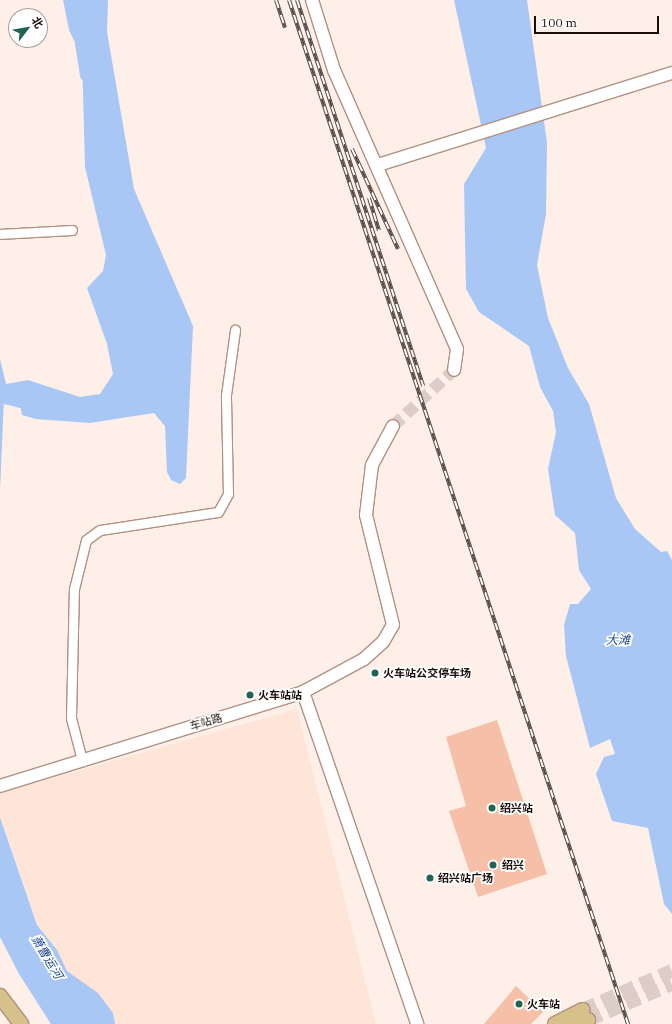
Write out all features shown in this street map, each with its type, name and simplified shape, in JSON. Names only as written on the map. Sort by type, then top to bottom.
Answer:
[{"type":"main road","points":[[0,996],[21,1024]]},
{"type":"main road","points":[[0,1007],[13,1024]]},
{"type":"main road","points":[[555,1024],[583,1018]]},
{"type":"street","points":[[312,0],[334,70],[378,165],[421,273],[457,349],[454,370]]},
{"type":"street","points":[[378,165],[619,87],[672,73]]},
{"type":"street","points":[[0,234],[72,230]]},
{"type":"street","points":[[82,760],[71,718],[74,589],[86,540],[100,530],[218,512],[228,494],[226,395],[235,330]]},
{"type":"street","name":"车站路","points":[[0,786],[303,692],[364,659],[383,642],[393,625],[366,515],[372,465],[393,426]]},
{"type":"street","points":[[303,692],[417,1024]]},
{"type":"shaded area","points":[[297,709],[376,1024],[92,1024],[41,935],[0,814],[0,793]]},
{"type":"water","points":[[63,0],[108,0],[107,32],[134,189],[193,326],[186,478],[180,484],[171,480],[167,472],[165,426],[154,413],[90,423],[36,419],[22,415],[19,400],[4,397],[0,491],[0,359],[6,384],[28,380],[80,397],[100,394],[113,374],[107,344],[87,288],[103,271],[106,255],[85,167],[82,57],[69,30]]},
{"type":"water","name":"大滩","points":[[454,0],[527,0],[547,143],[546,214],[537,265],[548,318],[568,368],[589,404],[616,498],[635,529],[661,552],[667,551],[672,560],[672,914],[664,904],[648,828],[612,821],[596,774],[604,757],[615,754],[610,739],[590,748],[566,656],[564,625],[570,604],[578,604],[591,589],[579,570],[575,533],[555,515],[548,469],[556,432],[553,411],[540,387],[529,346],[479,312],[466,289],[464,184],[486,148]]},
{"type":"water","name":"萧曹运河","points":[[0,817],[37,925],[57,950],[67,971],[98,993],[113,1013],[115,1024],[51,1024],[19,974],[0,937]]},
{"type":"building","name":"绍兴站","points":[[497,720],[547,874],[478,897],[449,811],[466,806],[446,737]]},
{"type":"building","name":"火车站","points":[[516,986],[543,1012],[531,1024],[484,1024]]},
{"type":"waterway","points":[[79,43],[84,76]]},
{"type":"waterway","points":[[0,398],[31,406]]},
{"type":"tunnel","points":[[393,426],[454,370]]},
{"type":"tunnel","points":[[583,1010],[672,971]]},
{"type":"tunnel","points":[[588,1020],[672,984]]},
{"type":"railway","points":[[276,0],[285,28]]},
{"type":"railway","points":[[289,0],[628,1024]]},
{"type":"railway","points":[[297,0],[423,386]]},
{"type":"railway","points":[[352,149],[398,249]]},
{"type":"railway","points":[[369,198],[379,230]]},
{"type":"place","name":"火车站公交停车场","points":[[375,673]]},
{"type":"place","name":"火车站站","points":[[250,695]]},
{"type":"place","name":"绍兴站","points":[[492,808]]},
{"type":"place","name":"绍兴","points":[[493,865]]},
{"type":"place","name":"绍兴站广场","points":[[430,878]]},
{"type":"place","name":"火车站","points":[[519,1004]]}]
